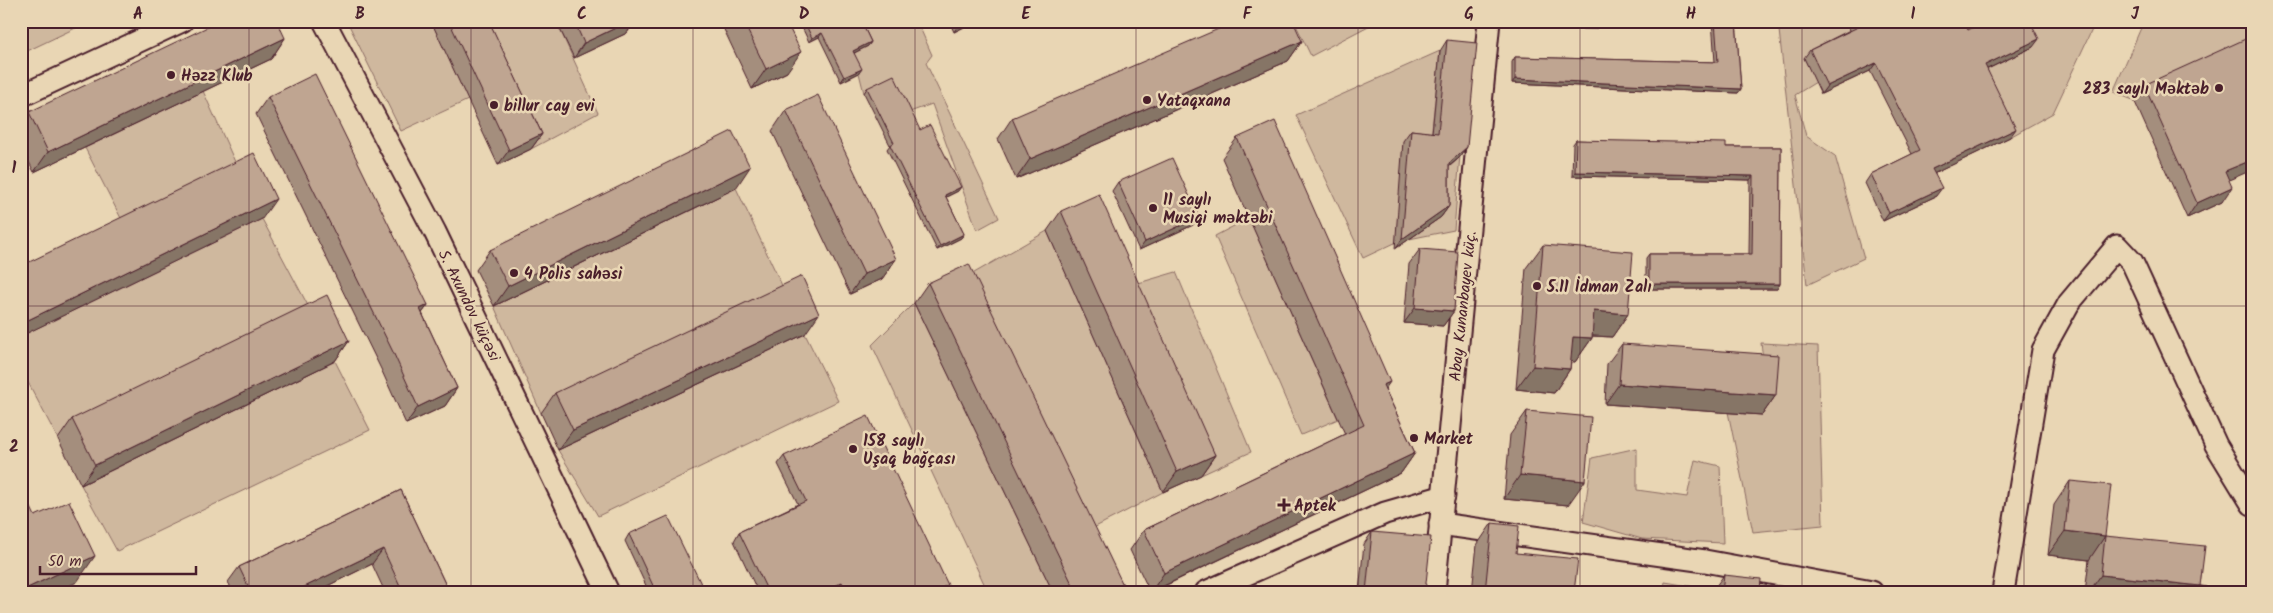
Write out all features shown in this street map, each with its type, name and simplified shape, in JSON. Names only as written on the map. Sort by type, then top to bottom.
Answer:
[{"type":"street","points":[[21,96],[182,21]]},
{"type":"street","name":"S. Axundov küçəsi","points":[[324,21],[435,232],[608,592]]},
{"type":"street","name":"Abay Kunanbayev küç.","points":[[1434,592],[1489,21]]},
{"type":"street","points":[[2003,592],[2043,350],[2069,303],[2117,246],[2132,262],[2216,446],[2252,504]]},
{"type":"street","points":[[1206,592],[1385,513],[1444,496]]},
{"type":"street","points":[[1440,524],[1705,561],[1872,592]]},
{"type":"shaded area","points":[[21,21],[90,21],[21,54]]},
{"type":"shaded area","points":[[347,21],[431,21],[468,100],[401,131]]},
{"type":"shaded area","points":[[496,21],[556,21],[598,113],[531,149],[475,31]]},
{"type":"shaded area","points":[[856,21],[917,21],[932,55],[926,63],[999,218],[977,230],[932,104],[907,113],[864,93],[859,73],[850,55]]},
{"type":"shaded area","points":[[1294,21],[1378,21],[1311,56]]},
{"type":"shaded area","points":[[1778,21],[1846,21],[1852,35],[1804,58],[1816,82],[1795,95],[1806,136],[1835,156],[1864,258],[1807,285]]},
{"type":"shaded area","points":[[2020,21],[2096,21],[2053,113],[2010,137],[1992,100],[1974,76],[2033,47]]},
{"type":"shaded area","points":[[2144,21],[2252,21],[2252,47],[2133,100],[2113,92]]},
{"type":"shaded area","points":[[1440,51],[1431,139],[1461,142],[1454,230],[1399,241],[1363,258],[1296,115]]},
{"type":"shaded area","points":[[203,91],[240,173],[126,228],[85,148]]},
{"type":"shaded area","points":[[736,188],[787,296],[541,413],[494,306]]},
{"type":"shaded area","points":[[1249,218],[1338,419],[1301,435],[1215,236]]},
{"type":"shaded area","points":[[262,219],[313,315],[58,439],[21,369],[21,336]]},
{"type":"shaded area","points":[[1047,231],[1163,492],[1076,537],[955,284]]},
{"type":"shaded area","points":[[1176,272],[1251,452],[1201,475],[1118,289]]},
{"type":"shaded area","points":[[914,303],[1053,592],[988,592],[872,345]]},
{"type":"shaded area","points":[[805,334],[838,401],[598,516],[558,450]]},
{"type":"shaded area","points":[[1761,343],[1818,346],[1823,525],[1753,532],[1728,412],[1765,375]]},
{"type":"shaded area","points":[[335,361],[370,430],[117,551],[81,485]]},
{"type":"shaded area","points":[[1637,448],[1637,490],[1687,497],[1695,460],[1720,466],[1723,543],[1642,539],[1583,522],[1592,458]]},
{"type":"shaded area","points":[[1665,582],[1713,590],[1713,592],[1663,592]]},
{"type":"building","points":[[220,21],[277,21],[285,38],[48,152],[29,112]]},
{"type":"building","points":[[449,21],[489,21],[542,134],[509,150]]},
{"type":"building","points":[[574,21],[630,21],[584,43]]},
{"type":"building","points":[[743,21],[786,21],[801,52],[766,69]]},
{"type":"building","points":[[804,21],[861,21],[871,42],[853,51],[862,69],[844,77],[822,33],[812,38]]},
{"type":"building","points":[[1237,21],[1293,21],[1302,41],[1030,159],[1012,118]]},
{"type":"building","points":[[1548,21],[1599,21],[1599,25],[1548,24]]},
{"type":"building","points":[[1715,21],[1736,21],[1741,89],[1515,79],[1515,57],[1718,62]]},
{"type":"building","points":[[1856,21],[1964,21],[1968,30],[1986,21],[2030,21],[2039,39],[1985,65],[2016,129],[1932,169],[1942,188],[1889,213],[1871,174],[1920,150],[1876,63],[1827,86],[1810,50],[1858,27]]},
{"type":"building","points":[[2252,36],[2252,87],[2248,89],[2252,97],[2252,160],[2225,171],[2232,187],[2197,203],[2144,85]]},
{"type":"building","points":[[1447,40],[1477,43],[1467,147],[1449,163],[1449,206],[1402,239],[1411,130],[1438,133]]},
{"type":"building","points":[[315,74],[428,305],[420,309],[457,388],[418,407],[268,97]]},
{"type":"building","points":[[894,75],[920,130],[930,125],[961,187],[945,195],[964,234],[940,246],[890,145],[894,143],[867,88]]},
{"type":"building","points":[[818,95],[896,259],[864,274],[786,110]]},
{"type":"building","points":[[1275,121],[1390,382],[1383,385],[1415,453],[1164,573],[1144,530],[1364,425],[1237,138]]},
{"type":"building","points":[[732,131],[750,167],[508,286],[490,250]]},
{"type":"building","points":[[1576,140],[1726,143],[1726,147],[1781,147],[1780,284],[1649,284],[1649,254],[1752,254],[1753,176],[1575,172]]},
{"type":"building","points":[[254,153],[276,199],[22,323],[21,266]]},
{"type":"building","name":"11 saylı Musiqi məktəbi","points":[[1172,158],[1199,217],[1145,242],[1118,182]]},
{"type":"building","points":[[1099,194],[1215,455],[1177,472],[1061,211]]},
{"type":"building","points":[[1543,245],[1633,252],[1628,314],[1594,311],[1592,338],[1573,337],[1570,369],[1533,366]]},
{"type":"building","points":[[1420,249],[1458,252],[1454,311],[1415,308]]},
{"type":"building","points":[[969,264],[1125,589],[1120,592],[1076,592],[928,283]]},
{"type":"building","points":[[802,276],[819,314],[573,430],[555,393]]},
{"type":"building","points":[[327,295],[349,341],[95,465],[72,419]]},
{"type":"building","points":[[1622,344],[1779,355],[1776,395],[1619,384]]},
{"type":"building","points":[[1527,411],[1591,417],[1585,481],[1520,475]]},
{"type":"building","points":[[868,416],[948,585],[933,592],[847,592],[842,582],[821,592],[768,592],[739,532],[806,501],[784,456]]},
{"type":"building","points":[[2070,481],[2111,485],[2105,536],[2065,531]]},
{"type":"building","points":[[21,487],[35,516],[69,501],[95,556],[21,591]]},
{"type":"building","points":[[401,490],[449,592],[403,592],[383,549],[294,592],[251,592],[239,567]]},
{"type":"building","points":[[668,516],[705,592],[656,592],[629,534]]},
{"type":"building","points":[[1492,523],[1519,526],[1516,553],[1578,559],[1574,592],[1485,592]]},
{"type":"building","points":[[1372,532],[1431,537],[1425,592],[1366,592]]},
{"type":"building","points":[[2105,536],[2205,546],[2200,586],[2101,575]]},
{"type":"building","points":[[1724,575],[1761,579],[1760,592],[1722,592]]},
{"type":"building","points":[[2200,586],[2240,590],[2240,592],[2200,592]]},
{"type":"place","name":"Həzz Klub","points":[[171,75]]},
{"type":"place","name":"283 saylı Məktəb","points":[[2219,88]]},
{"type":"place","name":"Yataqxana","points":[[1147,100]]},
{"type":"place","name":"billur cay evi","points":[[494,105]]},
{"type":"place","name":"11 saylı Musiqi məktəbi","points":[[1153,208]]},
{"type":"place","name":"4 Polis sahəsi","points":[[514,273]]},
{"type":"place","name":"5.11 İdman Zalı","points":[[1537,286]]},
{"type":"place","name":"Market","points":[[1414,438]]},
{"type":"place","name":"158 saylı Uşaq bağçası","points":[[853,449]]},
{"type":"place","name":"Aptek","points":[[1284,505]]}]
